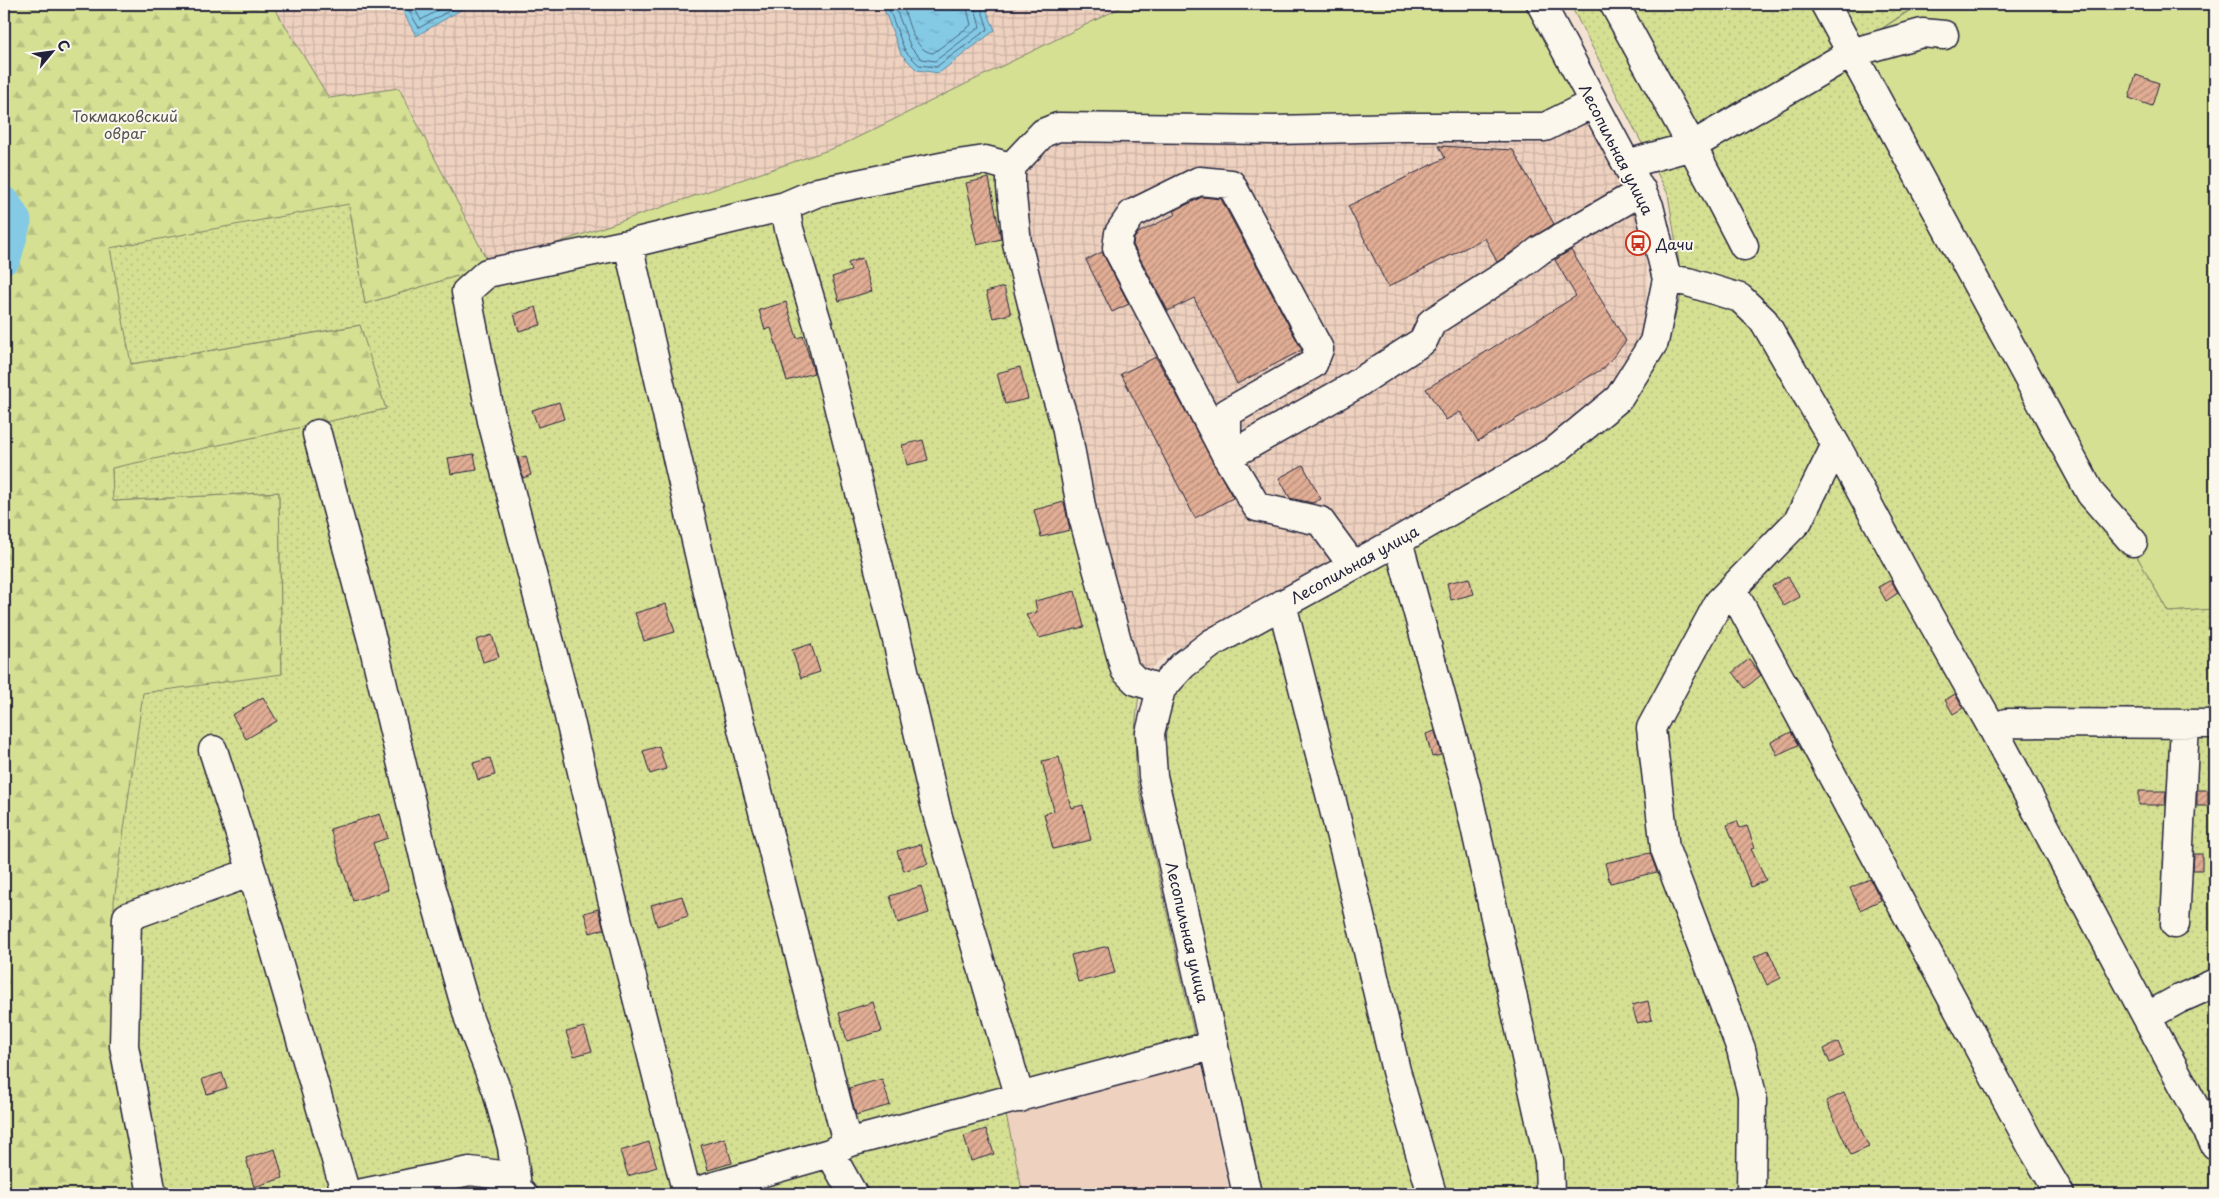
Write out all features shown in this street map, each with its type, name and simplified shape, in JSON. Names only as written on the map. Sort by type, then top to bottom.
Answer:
[{"type":"street","name":"Лесопильная улица","points":[[1248,1194],[1153,776],[1150,732],[1161,690],[1183,665],[1212,643],[1398,541],[1556,450],[1619,398],[1654,342],[1667,279],[1652,214],[1642,191],[1541,4]]},
{"type":"street","points":[[1614,4],[1692,146],[1744,246]]},
{"type":"street","points":[[1825,4],[2091,494],[2133,542]]},
{"type":"street","points":[[1627,164],[1692,146],[1851,53],[1922,33],[1944,36]]},
{"type":"street","points":[[1161,690],[1136,681],[1124,670],[1083,517],[1066,426],[1049,372],[1017,243],[1011,167],[1043,133],[1058,127],[1274,130],[1402,126],[1545,127],[1593,103]]},
{"type":"street","points":[[1011,167],[985,160],[951,165],[818,192],[785,206],[628,244],[487,273],[466,292],[492,421],[567,708],[614,908],[687,1194],[838,1148],[1214,1045]]},
{"type":"street","points":[[1228,458],[1227,413],[1313,364],[1319,349],[1231,184],[1203,180],[1132,214],[1119,233],[1117,248],[1228,458],[1257,507],[1320,521],[1353,566]]},
{"type":"street","points":[[1228,458],[1352,387],[1423,340],[1432,322],[1519,266],[1540,250],[1642,191]]},
{"type":"street","points":[[785,206],[788,229],[828,362],[894,627],[938,817],[1020,1098]]},
{"type":"street","points":[[628,244],[838,1148],[853,1194]]},
{"type":"street","points":[[1667,279],[1688,282],[1740,298],[1764,322],[1836,445],[1912,586],[1993,729],[2148,1016],[2215,1145]]},
{"type":"street","points":[[1793,334],[1988,684],[1972,692]]},
{"type":"street","points":[[317,434],[373,644],[430,882],[469,1020],[497,1091],[512,1147],[520,1191]]},
{"type":"street","points":[[1751,1194],[1752,1096],[1741,1049],[1665,849],[1651,728],[1719,602],[1798,521],[1836,445]]},
{"type":"street","points":[[1398,541],[1466,786],[1549,1160],[1550,1194]]},
{"type":"street","points":[[1732,589],[2032,1147],[2060,1194]]},
{"type":"street","points":[[1282,604],[1347,861],[1396,1072],[1432,1194]]},
{"type":"street","points":[[1993,729],[2006,723],[2215,724]]},
{"type":"street","points":[[2175,924],[2185,725]]},
{"type":"street","points":[[213,750],[252,872],[346,1194]]},
{"type":"street","points":[[152,1194],[124,1046],[127,917],[252,872]]},
{"type":"street","points":[[2148,1016],[2179,999],[2215,983]]},
{"type":"street","points":[[358,1194],[470,1172],[501,1175],[520,1191]]},
{"type":"shaded area","points":[[272,4],[1128,4],[840,146],[490,266],[400,89],[329,98]]},
{"type":"shaded area","points":[[1586,114],[1638,212],[1648,279],[1642,337],[1608,391],[1543,444],[1169,653],[1150,669],[1144,678],[1132,670],[1022,240],[1020,185],[1029,139]]},
{"type":"shaded area","points":[[1197,1047],[1230,1194],[1023,1194],[1002,1096]]},
{"type":"green space","name":"Токмаковский овраг","points":[[4,4],[272,4],[329,98],[399,88],[490,266],[365,304],[349,205],[131,364],[361,325],[386,409],[112,469],[114,501],[279,492],[282,674],[144,1194],[4,1194]]},
{"type":"green space","points":[[1128,4],[1526,4],[1586,114],[1029,139],[1014,152],[490,266],[840,146]]},
{"type":"green space","points":[[1570,4],[1914,4],[1915,6],[1853,48],[2168,612],[2215,609],[2215,1194],[1262,1194],[1165,772],[1166,735],[1170,706],[1182,686],[1219,652],[1560,460],[1628,408],[1668,341],[1683,288],[1668,194]]},
{"type":"green space","points":[[1914,4],[2215,4],[2215,609],[2168,612],[1853,48],[1915,7]]},
{"type":"green space","points":[[997,155],[1139,693],[1135,729],[1136,776],[1197,1047],[1002,1096],[1023,1194],[144,1194],[117,1047],[114,901],[143,693],[282,674],[279,492],[113,501],[112,468],[386,409],[360,325],[131,364],[110,248],[349,204],[365,304],[490,266]]},
{"type":"water","points":[[399,4],[471,4],[416,36]]},
{"type":"water","points":[[882,4],[984,4],[995,30],[939,73],[917,70],[901,54]]},
{"type":"building","points":[[2136,75],[2159,83],[2152,106],[2129,98]]},
{"type":"building","points":[[1439,146],[1513,150],[1554,224],[1497,262],[1485,238],[1388,287],[1348,206],[1445,158]]},
{"type":"building","points":[[989,178],[1001,239],[977,245],[972,223],[975,222],[966,183]]},
{"type":"building","points":[[1202,197],[1221,199],[1302,350],[1237,384],[1194,298],[1168,311],[1133,245],[1138,233],[1176,214],[1174,211]]},
{"type":"building","points":[[1571,250],[1626,341],[1604,368],[1478,441],[1460,412],[1446,420],[1426,389],[1576,296],[1555,260]]},
{"type":"building","points":[[1102,252],[1129,304],[1112,312],[1086,260]]},
{"type":"building","points":[[862,258],[872,291],[839,301],[832,277],[851,271],[848,263]]},
{"type":"building","points":[[1004,287],[1011,314],[993,318],[986,292]]},
{"type":"building","points":[[786,302],[797,338],[803,336],[814,373],[787,381],[771,328],[765,330],[759,310]]},
{"type":"building","points":[[536,307],[541,325],[519,331],[514,314]]},
{"type":"building","points":[[1156,357],[1233,498],[1195,518],[1121,374]]},
{"type":"building","points":[[1020,367],[1028,399],[1005,404],[997,373]]},
{"type":"building","points":[[559,402],[564,419],[538,427],[532,410]]},
{"type":"building","points":[[923,440],[928,460],[907,465],[902,445]]},
{"type":"building","points":[[474,454],[477,470],[451,474],[448,458]]},
{"type":"building","points":[[526,456],[531,475],[523,478],[518,458]]},
{"type":"building","points":[[1303,465],[1321,499],[1313,503],[1290,498],[1279,478]]},
{"type":"building","points":[[1064,502],[1070,530],[1041,537],[1034,510]]},
{"type":"building","points":[[1788,576],[1800,597],[1784,606],[1772,586]]},
{"type":"building","points":[[1469,578],[1474,594],[1451,600],[1447,583]]},
{"type":"building","points":[[1891,580],[1898,593],[1886,601],[1878,587]]},
{"type":"building","points":[[1075,591],[1084,627],[1039,638],[1026,615],[1037,612],[1035,601]]},
{"type":"building","points":[[666,604],[675,632],[644,641],[635,613]]},
{"type":"building","points":[[492,635],[499,657],[483,662],[476,640]]},
{"type":"building","points":[[811,644],[820,672],[801,678],[792,650]]},
{"type":"building","points":[[1749,659],[1761,675],[1745,688],[1733,672]]},
{"type":"building","points":[[1955,694],[1963,708],[1953,714],[1945,700]]},
{"type":"building","points":[[263,697],[277,721],[246,739],[232,715]]},
{"type":"building","points":[[1435,731],[1441,755],[1432,757],[1426,734]]},
{"type":"building","points":[[1791,732],[1798,745],[1777,755],[1771,742]]},
{"type":"building","points":[[659,746],[666,769],[650,774],[643,751]]},
{"type":"building","points":[[1059,757],[1071,808],[1083,805],[1091,840],[1053,849],[1044,814],[1054,811],[1042,761]]},
{"type":"building","points":[[490,758],[495,775],[478,780],[473,763]]},
{"type":"building","points":[[2197,790],[2208,790],[2208,806],[2197,806]]},
{"type":"building","points":[[2139,791],[2166,791],[2165,805],[2139,805]]},
{"type":"building","points":[[380,814],[388,838],[373,843],[388,890],[353,901],[330,829]]},
{"type":"building","points":[[1737,821],[1740,828],[1747,826],[1755,848],[1751,849],[1766,880],[1751,887],[1727,825]]},
{"type":"building","points":[[921,844],[928,864],[904,871],[897,851]]},
{"type":"building","points":[[1650,853],[1657,872],[1610,883],[1605,863]]},
{"type":"building","points":[[2194,854],[2202,854],[2202,870],[2193,870]]},
{"type":"building","points":[[1870,879],[1881,900],[1860,910],[1850,888]]},
{"type":"building","points":[[921,886],[929,913],[898,923],[890,896]]},
{"type":"building","points":[[682,896],[688,916],[657,926],[651,905]]},
{"type":"building","points":[[598,909],[604,929],[590,933],[584,913]]},
{"type":"building","points":[[1108,946],[1115,973],[1078,982],[1071,955]]},
{"type":"building","points":[[1768,950],[1781,978],[1767,985],[1754,957]]},
{"type":"building","points":[[1648,1001],[1652,1020],[1637,1023],[1632,1005]]},
{"type":"building","points":[[873,1002],[882,1031],[847,1041],[839,1013]]},
{"type":"building","points":[[584,1027],[592,1051],[574,1056],[566,1032]]},
{"type":"building","points":[[1838,1042],[1844,1056],[1830,1063],[1824,1049]]},
{"type":"building","points":[[222,1073],[227,1088],[207,1094],[202,1079]]},
{"type":"building","points":[[882,1079],[890,1105],[856,1115],[849,1088]]},
{"type":"building","points":[[1844,1093],[1869,1147],[1851,1155],[1826,1101]]},
{"type":"building","points":[[986,1129],[994,1154],[971,1161],[964,1136]]},
{"type":"building","points":[[725,1138],[732,1163],[708,1170],[701,1145]]},
{"type":"building","points":[[649,1142],[657,1167],[628,1176],[620,1151]]},
{"type":"building","points":[[275,1149],[283,1178],[254,1187],[246,1158]]},
{"type":"waterway","points":[[4,204],[14,221],[4,257]]},
{"type":"place","name":"Дачи","points":[[1638,243]]}]
